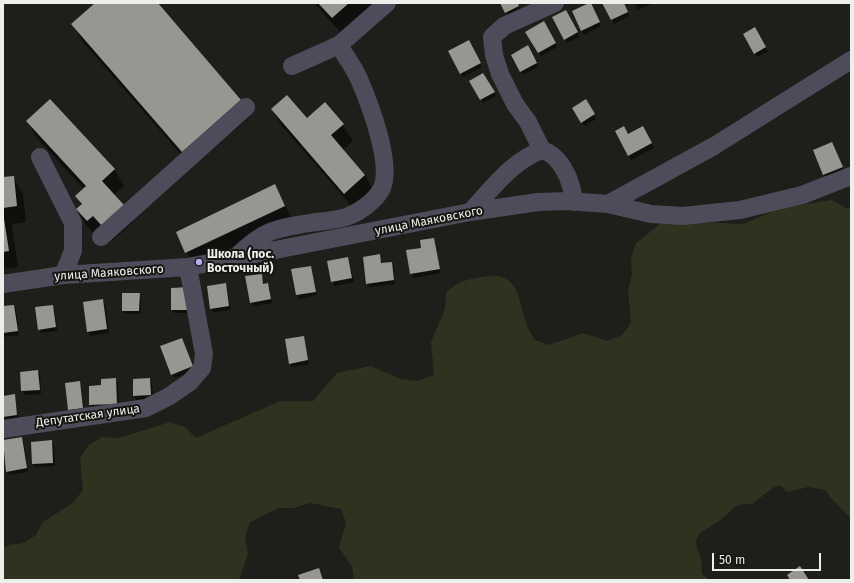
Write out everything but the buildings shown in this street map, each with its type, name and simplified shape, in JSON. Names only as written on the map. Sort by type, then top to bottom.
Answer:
[{"type":"street","points":[[292,66],[339,45],[386,3]]},
{"type":"street","points":[[542,150],[528,122],[515,104],[500,74],[494,56],[492,37],[504,26],[555,3]]},
{"type":"street","points":[[235,258],[251,242],[267,232],[289,226],[346,217],[368,205],[381,189],[385,171],[382,149],[371,111],[358,78],[339,45]]},
{"type":"street","points":[[608,204],[714,146],[851,60]]},
{"type":"street","points":[[101,237],[246,107]]},
{"type":"street","points":[[470,212],[515,166],[530,154],[542,150],[551,153],[563,169],[572,187],[574,202]]},
{"type":"street","points":[[40,157],[73,223],[73,251],[63,275]]},
{"type":"street","name":"улица Маяковского","points":[[3,284],[63,275],[188,267],[470,212],[538,202],[608,204],[651,214],[683,216],[740,210],[802,195],[851,176]]},
{"type":"street","name":"Депутатская улица","points":[[3,429],[146,408],[168,397],[190,382],[202,368],[204,354],[188,267]]},
{"type":"green space","points":[[832,200],[846,208],[851,208],[851,519],[830,497],[826,490],[808,487],[787,492],[781,486],[774,487],[752,504],[744,504],[735,507],[718,522],[700,533],[696,540],[697,549],[701,557],[702,574],[709,579],[739,580],[354,580],[352,567],[339,547],[346,523],[341,509],[310,503],[294,508],[279,508],[250,522],[245,537],[248,554],[239,580],[3,580],[3,548],[9,545],[24,543],[36,535],[43,522],[73,503],[83,490],[80,458],[89,445],[102,437],[119,438],[170,422],[185,427],[196,438],[280,401],[313,401],[337,373],[371,366],[400,379],[418,381],[434,375],[431,342],[445,309],[446,293],[455,286],[470,279],[494,276],[503,278],[510,282],[515,288],[526,323],[535,340],[549,345],[583,333],[608,341],[622,335],[631,323],[628,290],[632,275],[631,259],[636,243],[660,224],[676,221],[743,224],[784,207]]},
{"type":"place","name":"Школа (пос. Восточный)","points":[[199,262]]}]
